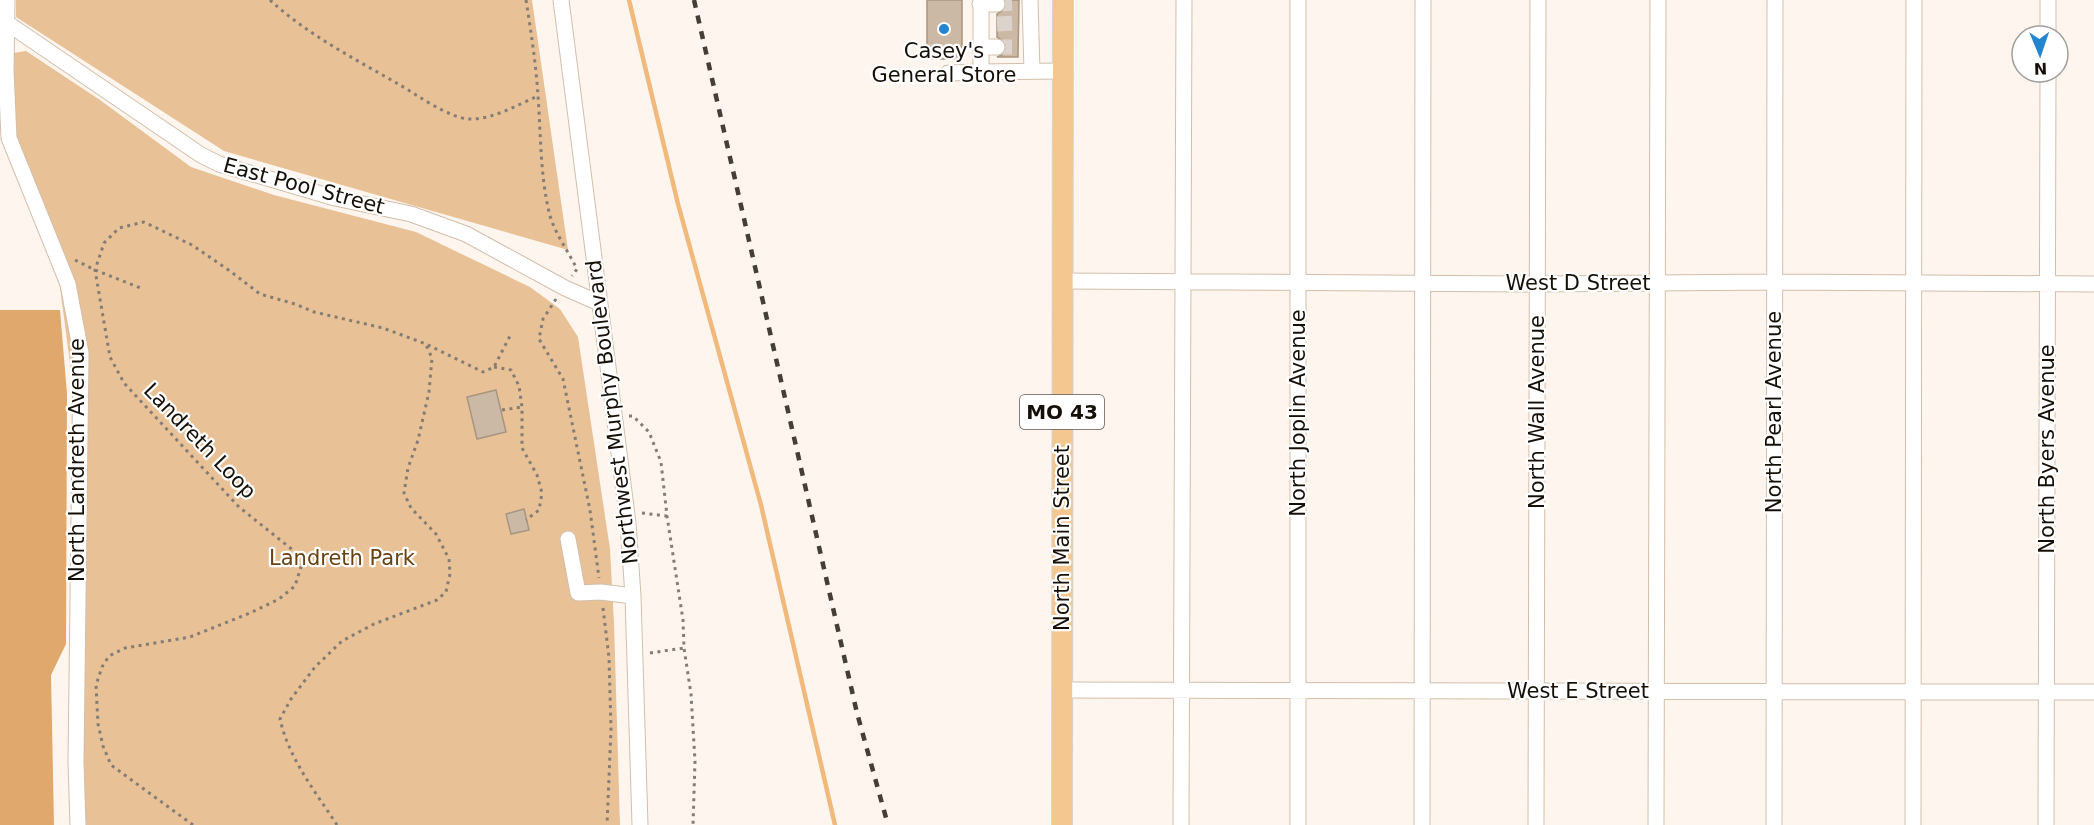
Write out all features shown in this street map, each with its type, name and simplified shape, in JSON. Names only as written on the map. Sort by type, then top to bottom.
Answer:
[{"type":"main road","name":"North Main Street","points":[[1062,825],[1063,0]]},
{"type":"street","name":"North Landreth Avenue","points":[[7,0],[4,18],[6,70],[4,138],[68,284],[81,353],[76,762],[78,825]]},
{"type":"street","name":"Northwest Murphy Boulevard","points":[[561,0],[626,512],[633,596],[640,825]]},
{"type":"street","points":[[1181,825],[1184,0]]},
{"type":"street","name":"North Joplin Avenue","points":[[1298,0],[1298,825]]},
{"type":"street","points":[[1422,825],[1423,0]]},
{"type":"street","name":"North Wall Avenue","points":[[1536,825],[1538,0]]},
{"type":"street","points":[[1656,825],[1658,0]]},
{"type":"street","name":"North Pearl Avenue","points":[[1774,825],[1775,0]]},
{"type":"street","points":[[1913,825],[1914,0]]},
{"type":"street","points":[[2048,0],[2048,24]]},
{"type":"street","points":[[981,72],[981,2],[997,4]]},
{"type":"street","points":[[1026,2],[1025,47],[1032,71]]},
{"type":"street","name":"East Pool Street","points":[[4,18],[201,154],[219,164],[335,198],[411,214],[466,234],[565,288],[599,303]]},
{"type":"street","points":[[981,24],[997,24]]},
{"type":"street","points":[[980,47],[997,47]]},
{"type":"street","points":[[948,73],[1062,71]]},
{"type":"street","name":"North Byers Avenue","points":[[2046,825],[2048,84]]},
{"type":"street","name":"West D Street","points":[[1062,281],[2094,284]]},
{"type":"street","points":[[568,538],[578,593],[601,592],[633,596]]},
{"type":"street","name":"West E Street","points":[[1061,690],[2094,692]]},
{"type":"path","points":[[270,0],[298,24],[440,109],[468,119],[488,117],[538,96]]},
{"type":"path","points":[[526,0],[538,96],[545,191],[558,237],[568,250],[577,269],[543,319],[539,339],[563,379],[590,510],[609,658],[611,729],[607,825]]},
{"type":"path","name":"Landreth Loop","points":[[193,825],[111,765],[103,746],[98,724],[96,685],[102,667],[109,656],[125,648],[190,638],[279,599],[295,586],[301,567],[294,551],[240,507],[124,382],[110,357],[95,270],[104,243],[119,228],[144,222],[192,245],[260,294],[314,312],[383,328],[426,344],[483,372],[494,367]]},
{"type":"path","points":[[52,248],[95,270],[143,289]]},
{"type":"path","points":[[511,334],[494,367],[511,370],[519,386],[522,407],[522,448],[537,476],[542,493],[539,510],[526,520]]},
{"type":"path","points":[[337,825],[293,758],[284,738],[280,719],[291,699],[315,667],[342,641],[374,624],[437,600],[446,592],[450,574],[449,559],[436,534],[411,508],[404,493],[408,468],[418,440],[429,392],[432,358],[426,344]]},
{"type":"path","points":[[502,410],[522,407]]},
{"type":"path","points":[[613,411],[633,416],[649,432],[662,462],[667,516],[683,620],[684,648],[692,694],[695,761],[693,825]]},
{"type":"path","points":[[626,512],[667,516]]},
{"type":"path","points":[[635,655],[684,648]]},
{"type":"green space","points":[[16,0],[532,0],[568,250],[224,151],[16,17]]},
{"type":"green space","name":"Landreth Park","points":[[26,51],[100,100],[191,167],[274,195],[416,232],[530,287],[560,309],[578,337],[610,549],[620,825],[83,825],[77,416],[59,280],[3,97],[7,54]]},
{"type":"shaded area","points":[[0,310],[60,310],[67,394],[66,644],[51,675],[54,825],[0,825]]},
{"type":"building","name":"Casey's General Store","points":[[927,0],[962,0],[962,59],[927,59]]},
{"type":"building","points":[[1006,0],[1019,0],[1018,57],[997,57],[1002,55],[1007,48],[1005,42],[997,37],[997,14],[1005,9]]},
{"type":"building","points":[[496,390],[506,432],[477,439],[467,397]]},
{"type":"building","points":[[524,509],[529,530],[511,534],[506,514]]},
{"type":"waterway","points":[[629,0],[678,204],[761,505],[835,825]]},
{"type":"tunnel","points":[[997,4],[1019,3]]},
{"type":"tunnel","points":[[997,24],[1018,23]]},
{"type":"tunnel","points":[[997,47],[1019,47]]},
{"type":"railway","points":[[694,0],[857,713],[888,825]]},
{"type":"place","name":"Casey's General Store","points":[[944,29]]}]
